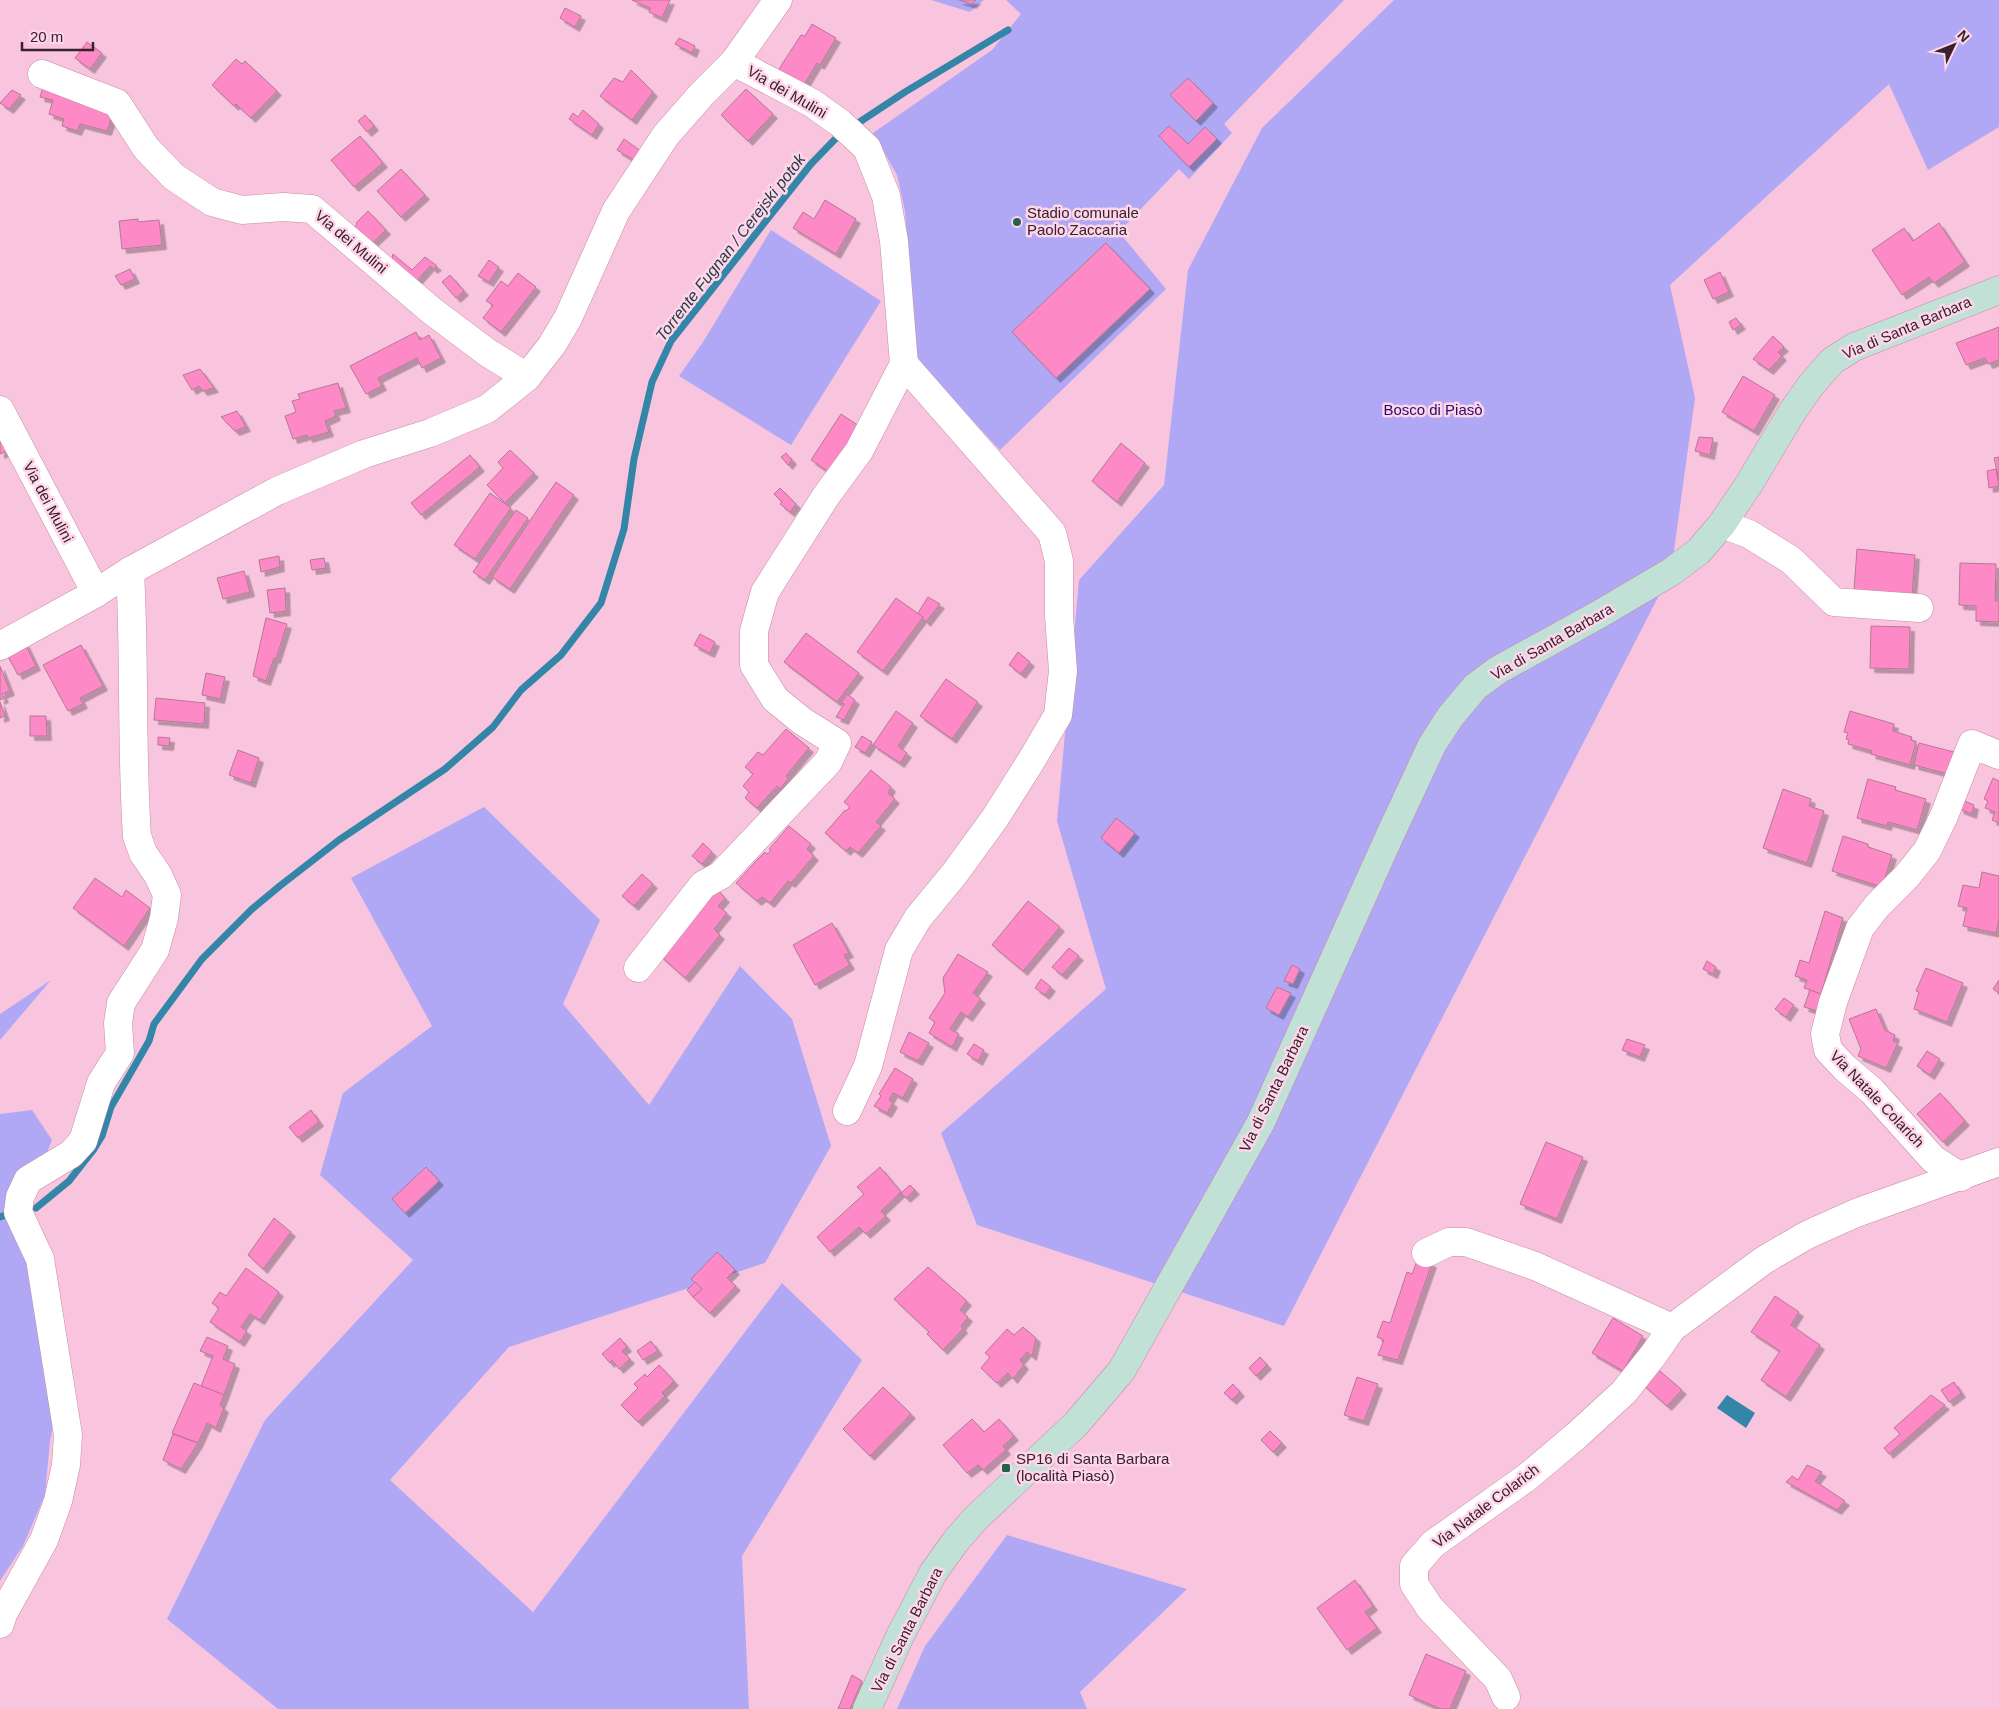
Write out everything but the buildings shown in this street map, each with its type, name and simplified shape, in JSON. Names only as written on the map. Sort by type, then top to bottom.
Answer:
[{"type":"street","name":"Via dei Mulini","points":[[0,646],[96,593],[130,571],[277,491],[364,454],[430,433],[487,409],[527,377],[552,345],[568,318],[616,211],[666,136],[702,94],[734,62],[778,0]]},
{"type":"street","name":"Via dei Mulini","points":[[734,62],[812,103],[840,123],[867,148],[886,196],[894,240],[904,364]]},
{"type":"street","name":"Via dei Mulini","points":[[42,74],[117,103],[146,148],[174,177],[212,202],[242,210],[283,206],[312,209],[432,311],[488,354],[527,377]]},
{"type":"street","name":"Via di Santa Barbara","points":[[868,1709],[900,1636],[932,1573],[955,1542],[975,1519],[1076,1424],[1122,1370],[1261,1122],[1432,745],[1450,717],[1475,687],[1498,670],[1671,572],[1699,551],[1722,524],[1749,484],[1792,412],[1832,361],[1854,347],[1999,290]]},
{"type":"street","points":[[638,968],[703,885],[722,875],[828,762],[837,743],[802,721],[774,698],[754,665],[754,631],[765,592],[807,525],[859,451],[904,364],[1052,533],[1059,561],[1059,616],[1063,670],[1058,715],[1032,761],[955,873],[918,918],[899,950],[868,1066],[847,1111]]},
{"type":"street","name":"Via dei Mulini","points":[[0,410],[96,593]]},
{"type":"street","points":[[1722,524],[1749,534],[1791,560],[1834,602],[1919,608]]},
{"type":"street","points":[[0,1624],[3,1614],[44,1540],[58,1501],[66,1465],[68,1435],[40,1258],[18,1212],[20,1197],[28,1180],[71,1154],[83,1141],[101,1083],[120,1053],[118,1023],[120,1003],[155,950],[164,918],[166,895],[158,875],[142,853],[137,836],[130,571]]},
{"type":"street","name":"Via Natale Colarich","points":[[1961,1177],[1933,1159],[1872,1091],[1845,1068],[1828,1050],[1825,1034],[1833,1002],[1860,928],[1877,906],[1907,876],[1927,851],[1944,816],[1972,744],[1999,755]]},
{"type":"street","name":"Via Natale Colarich","points":[[1506,1697],[1498,1679],[1430,1608],[1414,1584],[1414,1566],[1433,1544],[1473,1513],[1526,1478],[1576,1436],[1624,1392],[1672,1328],[1764,1260],[1807,1235],[1856,1213],[1999,1162]]},
{"type":"street","points":[[1426,1253],[1449,1242],[1466,1242],[1534,1266],[1672,1328]]},
{"type":"green space","points":[[931,0],[984,0],[970,12]]},
{"type":"green space","name":"Stadio comunale Paolo Zaccaria","points":[[1006,0],[1344,0],[1224,124],[1232,133],[1189,179],[1179,169],[1119,232],[1166,289],[1000,450],[917,361],[905,211],[897,175],[873,133],[992,50],[1021,14]]},
{"type":"green space","name":"Bosco di Piasò","points":[[1394,0],[1999,0],[1999,127],[1928,170],[1889,84],[1670,285],[1695,398],[1671,572],[1284,1326],[977,1225],[941,1133],[1106,989],[1057,821],[1079,580],[1164,485],[1188,270],[1262,128]]},
{"type":"green space","points":[[771,230],[881,301],[791,445],[679,376],[703,342]]},
{"type":"green space","points":[[484,807],[600,920],[563,1004],[649,1105],[740,966],[792,1019],[831,1146],[765,1263],[509,1347],[390,1480],[533,1612],[782,1283],[862,1360],[742,1556],[749,1709],[278,1709],[167,1619],[265,1420],[413,1260],[320,1175],[343,1093],[432,1026],[351,878]]},
{"type":"green space","points":[[51,980],[0,1040],[0,1014]]},
{"type":"green space","points":[[32,1110],[52,1140],[28,1199],[69,1356],[50,1441],[45,1495],[23,1546],[0,1581],[0,1114]]},
{"type":"green space","points":[[1007,1535],[1187,1589],[1080,1692],[1087,1709],[897,1709],[925,1646]]},
{"type":"water","points":[[1727,1395],[1755,1413],[1746,1428],[1717,1408]]},
{"type":"waterway","name":"Torrente Fugnan / Cerejski potok","points":[[852,127],[905,92],[1008,30]]},
{"type":"waterway","name":"Torrente Fugnan / Cerejski potok","points":[[36,1208],[69,1181],[94,1149],[102,1136],[111,1107],[149,1041],[154,1024],[202,959],[252,909],[281,885],[339,840],[445,769],[493,727],[521,690],[561,655],[601,603],[624,529],[634,459],[652,382],[671,341],[811,164],[842,132]]},
{"type":"waterway","name":"Torrente Fugnan / Cerejski potok","points":[[0,1217],[12,1213]]},
{"type":"place","name":"Stadio comunale Paolo Zaccaria","points":[[1017,222]]},
{"type":"place","name":"SP16 di Santa Barbara (località Piasò)","points":[[1006,1468]]}]
